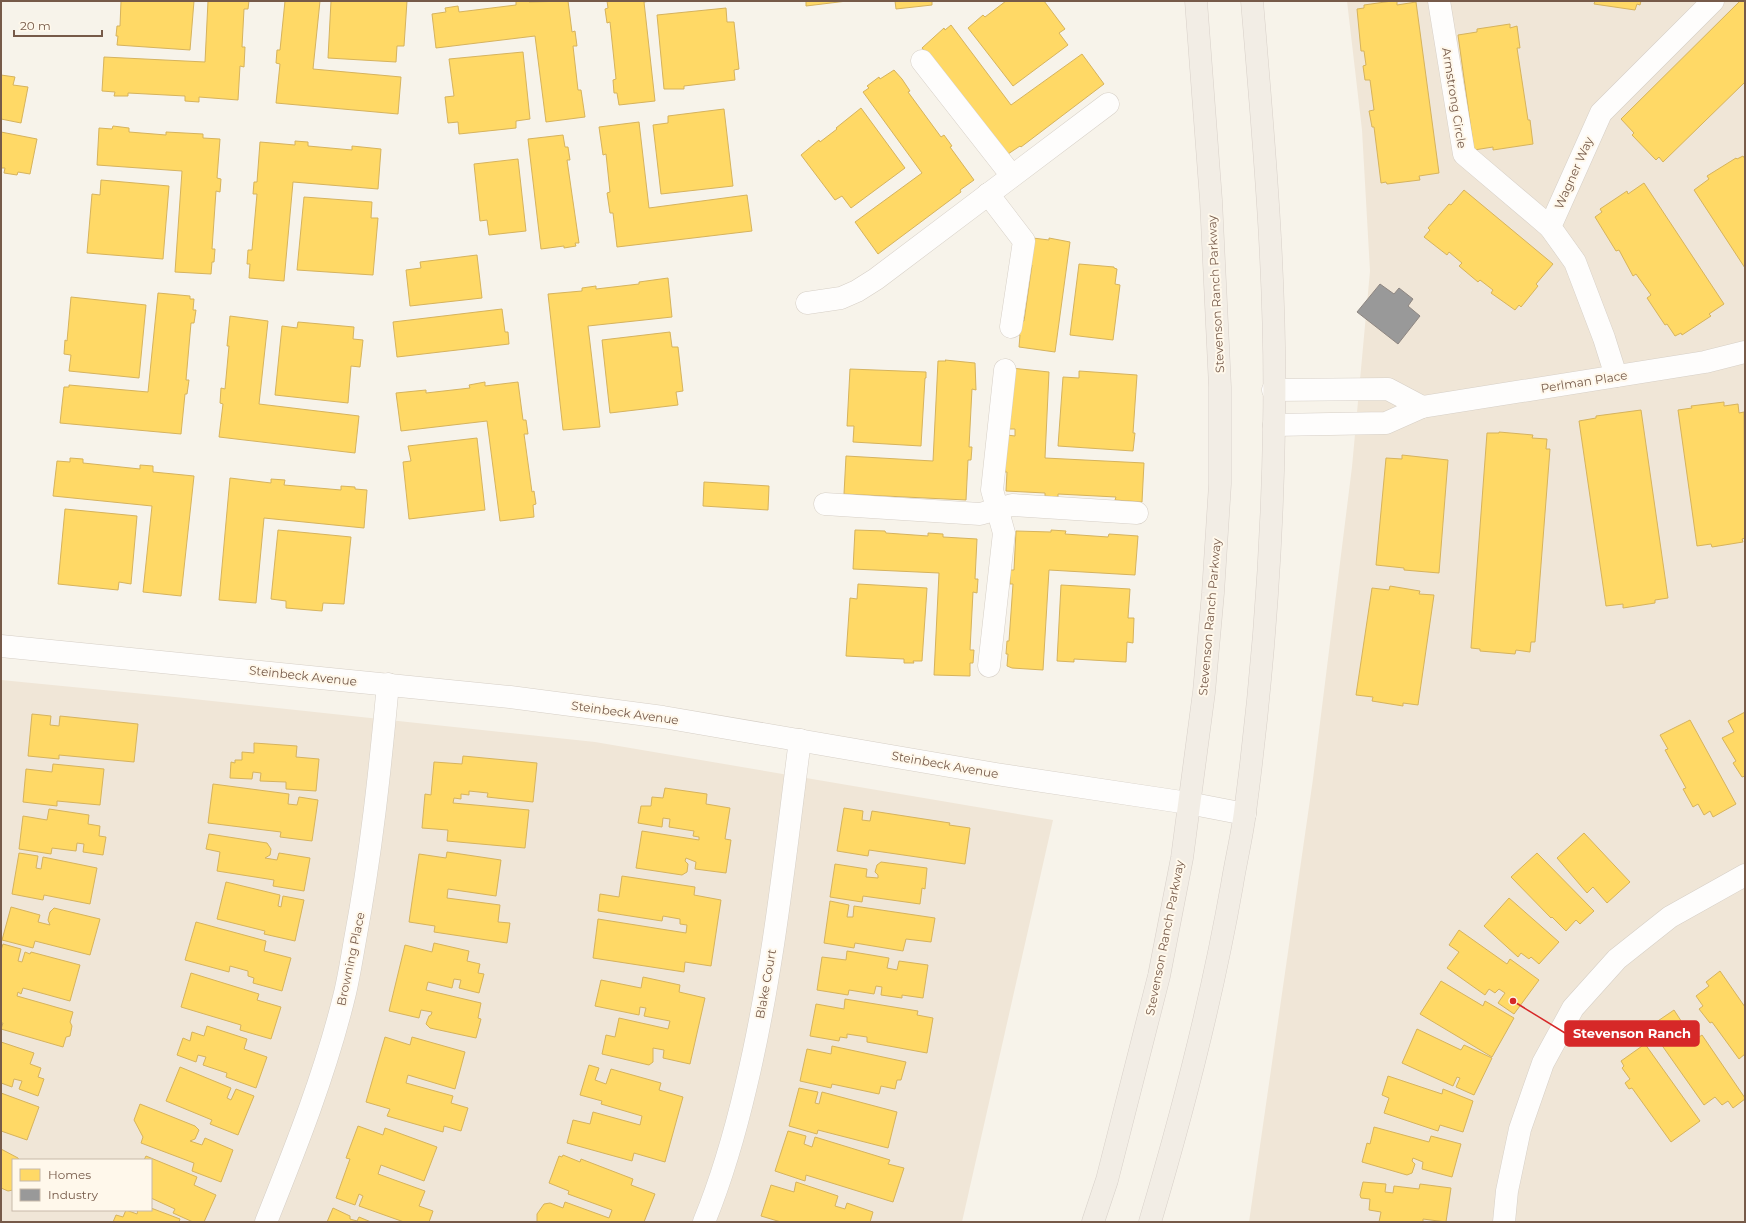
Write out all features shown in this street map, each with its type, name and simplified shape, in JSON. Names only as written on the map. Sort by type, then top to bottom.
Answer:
[{"type":"main road","name":"Stevenson Ranch Parkway","points":[[1093,1222],[1108,1180],[1159,976],[1182,858],[1188,803],[1204,692],[1213,593],[1220,484],[1220,387],[1211,200],[1196,1]]},
{"type":"main road","points":[[1150,1222],[1191,1077],[1226,918],[1245,814],[1264,639],[1270,538],[1274,425],[1274,336],[1264,134],[1252,1]]},
{"type":"street","name":"Armstrong Circle","points":[[1439,1],[1464,154],[1550,227]]},
{"type":"street","name":"Wagner Way","points":[[1550,227],[1602,113],[1712,1]]},
{"type":"street","points":[[922,61],[1012,176]]},
{"type":"street","points":[[807,303],[842,298],[857,291],[876,279],[1108,104]]},
{"type":"street","points":[[988,194],[1019,232],[1024,241],[1011,327]]},
{"type":"street","points":[[1550,227],[1575,262],[1600,325],[1616,376]]},
{"type":"street","name":"Perlman Place","points":[[1274,425],[1386,423],[1422,407],[1705,362],[1745,352]]},
{"type":"street","points":[[989,666],[1004,533],[996,510],[992,490],[1005,370]]},
{"type":"street","points":[[1274,390],[1388,389],[1422,407]]},
{"type":"street","points":[[825,504],[980,514],[1012,505],[1137,513]]},
{"type":"street","name":"Steinbeck Avenue","points":[[1,646],[510,697],[663,717],[996,774],[1188,803],[1245,814]]},
{"type":"street","name":"Browning Place","points":[[266,1222],[298,1141],[324,1069],[345,993],[362,905],[375,813],[388,684]]},
{"type":"street","name":"Blake Court","points":[[704,1222],[716,1193],[737,1124],[757,1042],[774,934],[800,740]]},
{"type":"street","points":[[1504,1222],[1507,1191],[1520,1129],[1543,1063],[1572,1008],[1617,959],[1670,917],[1745,875]]},
{"type":"shaded area","points":[[1347,1],[1745,1],[1745,1222],[1249,1222],[1313,779],[1352,467],[1370,271],[1362,130]]},
{"type":"shaded area","points":[[1,680],[595,742],[1053,820],[962,1222],[1,1222]]},
{"type":"building: Homes","points":[[121,1],[194,1],[190,50],[117,45],[118,36],[116,36],[117,26],[120,26]]},
{"type":"building: Homes","points":[[208,1],[249,1],[248,9],[244,9],[242,47],[245,47],[244,67],[240,66],[238,100],[199,97],[199,102],[185,101],[185,96],[128,93],[128,96],[114,96],[115,92],[102,91],[104,57],[205,62]]},
{"type":"building: Homes","points":[[285,1],[320,1],[313,69],[401,77],[398,114],[276,103],[280,64],[276,63],[277,50],[280,50]]},
{"type":"building: Homes","points":[[331,1],[407,1],[404,46],[397,46],[396,62],[328,58]]},
{"type":"building: Homes","points":[[516,1],[568,1],[572,32],[575,31],[577,46],[573,46],[578,90],[581,90],[585,117],[546,122],[535,36],[436,48],[432,14],[446,12],[445,8],[458,6],[459,12],[516,5]]},
{"type":"building: Homes","points":[[607,1],[650,1],[644,2],[655,101],[619,105],[617,93],[614,93],[613,80],[616,79],[610,22],[607,23],[605,9],[608,8]]},
{"type":"building: Homes","points":[[806,1],[847,1],[806,6]]},
{"type":"building: Homes","points":[[895,1],[932,1],[932,5],[896,9]]},
{"type":"building: Homes","points":[[1006,1],[1044,1],[1065,29],[1059,33],[1068,45],[1013,86],[968,28],[983,15],[985,17]]},
{"type":"building: Homes","points":[[1397,1],[1397,5],[1416,2],[1439,173],[1419,176],[1420,180],[1387,184],[1386,182],[1381,183],[1374,127],[1372,127],[1369,111],[1374,110],[1370,80],[1365,80],[1363,66],[1366,65],[1364,51],[1361,51],[1357,9],[1364,8],[1364,5]]},
{"type":"building: Homes","points":[[1595,1],[1641,1],[1640,5],[1637,4],[1635,10],[1594,4]]},
{"type":"building: Homes","points":[[1740,1],[1745,1],[1745,82],[1663,162],[1659,157],[1656,160],[1632,135],[1634,133],[1621,119]]},
{"type":"building: Homes","points":[[726,8],[727,22],[734,22],[739,69],[734,70],[735,80],[684,86],[684,89],[664,89],[657,15]]},
{"type":"building: Homes","points":[[1510,24],[1510,28],[1517,26],[1520,48],[1517,48],[1533,144],[1493,150],[1493,147],[1474,150],[1458,35],[1477,32],[1477,29]]},
{"type":"building: Homes","points":[[951,25],[1011,105],[1082,54],[1104,84],[1021,147],[1020,146],[1005,156],[922,48],[944,28],[945,30]]},
{"type":"building: Homes","points":[[523,52],[530,119],[516,121],[516,128],[459,134],[458,122],[448,123],[445,97],[454,96],[449,59]]},
{"type":"building: Homes","points":[[894,70],[902,79],[910,91],[908,92],[941,137],[944,135],[952,146],[950,147],[974,180],[960,190],[961,192],[878,254],[855,222],[922,173],[863,92],[869,88],[867,86],[879,77],[880,79]]},
{"type":"building: Homes","points":[[1,75],[15,77],[13,85],[28,87],[21,123],[1,119]]},
{"type":"building: Homes","points":[[861,108],[905,168],[851,208],[842,196],[835,200],[801,155],[819,140],[820,142],[837,129],[836,128]]},
{"type":"building: Homes","points":[[724,109],[733,186],[661,194],[653,125],[668,123],[668,116]]},
{"type":"building: Homes","points":[[639,122],[649,208],[747,195],[752,231],[617,247],[613,213],[610,213],[607,193],[610,192],[606,154],[603,155],[599,127]]},
{"type":"building: Homes","points":[[113,126],[129,128],[129,132],[166,135],[166,132],[203,134],[203,138],[220,139],[217,178],[221,179],[220,192],[216,191],[212,249],[215,249],[211,274],[175,272],[182,171],[97,165],[99,128],[112,129]]},
{"type":"building: Homes","points":[[1,132],[37,139],[30,174],[18,172],[17,175],[4,173],[5,168],[1,168]]},
{"type":"building: Homes","points":[[563,135],[565,147],[568,147],[570,160],[567,160],[579,243],[575,243],[576,246],[564,248],[564,246],[541,249],[528,139]]},
{"type":"building: Homes","points":[[295,141],[308,142],[308,146],[352,150],[352,146],[381,149],[378,189],[293,182],[284,281],[249,278],[250,264],[247,264],[248,250],[252,250],[257,194],[253,194],[254,182],[257,182],[260,142],[295,145]]},
{"type":"building: Homes","points":[[1743,156],[1745,159],[1745,268],[1694,190],[1709,179],[1707,176],[1736,158],[1737,159]]},
{"type":"building: Homes","points":[[518,159],[526,231],[489,235],[487,220],[480,221],[474,164]]},
{"type":"building: Homes","points":[[101,180],[169,186],[163,259],[87,253],[92,194],[100,195]]},
{"type":"building: Homes","points":[[1644,183],[1724,304],[1709,314],[1711,316],[1682,335],[1681,333],[1675,336],[1667,324],[1665,325],[1647,298],[1651,295],[1636,274],[1633,276],[1619,250],[1616,251],[1595,217],[1602,212],[1600,209],[1627,191],[1628,194]]},
{"type":"building: Homes","points":[[1464,190],[1553,264],[1536,284],[1538,286],[1521,307],[1519,305],[1515,310],[1491,293],[1493,290],[1480,280],[1478,282],[1459,266],[1462,263],[1449,252],[1447,255],[1424,237],[1430,230],[1428,228],[1449,204],[1451,205]]},
{"type":"building: Homes","points":[[304,197],[372,202],[371,218],[378,218],[373,275],[297,270]]},
{"type":"building: Homes","points":[[1033,238],[1049,240],[1049,238],[1070,242],[1055,352],[1019,347],[1020,335],[1017,334],[1019,320],[1024,321],[1032,265],[1028,264]]},
{"type":"building: Homes","points":[[477,255],[482,298],[410,306],[406,270],[421,268],[420,262]]},
{"type":"building: Homes","points":[[1079,264],[1114,267],[1117,269],[1115,284],[1120,285],[1113,340],[1070,335]]},
{"type":"building: Homes","points":[[668,278],[672,317],[588,326],[600,427],[563,430],[548,294],[582,291],[582,288],[596,286],[596,289],[639,284],[639,282]]},
{"type":"building: Homes","points":[[158,293],[190,296],[190,299],[194,299],[193,310],[196,310],[194,323],[191,323],[186,380],[189,380],[187,394],[185,394],[181,434],[60,423],[64,387],[69,387],[69,385],[148,392]]},
{"type":"building: Homes","points":[[71,297],[146,305],[139,378],[69,371],[71,355],[64,354],[65,340],[67,341]]},
{"type":"building: Homes","points":[[502,309],[505,332],[508,332],[509,344],[397,357],[393,322]]},
{"type":"building: Homes","points":[[230,316],[268,321],[259,404],[359,416],[355,453],[219,437],[223,404],[220,403],[221,388],[225,389]]},
{"type":"building: Homes","points":[[298,322],[354,327],[353,339],[363,340],[360,367],[351,366],[348,403],[275,395],[282,326],[297,328]]},
{"type":"building: Homes","points":[[670,332],[672,347],[678,347],[683,391],[676,392],[678,405],[610,413],[602,340]]},
{"type":"building: Homes","points":[[945,360],[975,363],[976,390],[972,389],[969,447],[972,447],[971,460],[968,460],[966,500],[844,494],[846,456],[933,461],[938,361],[946,361]]},
{"type":"building: Homes","points":[[1011,368],[1049,372],[1045,458],[1144,463],[1142,502],[1115,500],[1116,497],[1058,494],[1058,497],[1045,496],[1045,493],[1006,491],[1007,472],[1005,472],[1007,435],[1015,436],[1015,429],[1009,429]]},
{"type":"building: Homes","points":[[850,369],[926,372],[921,446],[853,442],[854,426],[847,426]]},
{"type":"building: Homes","points":[[1079,371],[1137,375],[1133,451],[1058,446],[1063,377],[1079,378]]},
{"type":"building: Homes","points":[[485,382],[485,386],[518,382],[523,420],[526,420],[528,434],[524,434],[532,492],[534,491],[536,504],[533,505],[534,517],[500,521],[487,421],[401,431],[396,393],[426,390],[426,393],[470,388],[469,385]]},
{"type":"building: Homes","points":[[1724,402],[1724,406],[1738,404],[1739,413],[1744,412],[1745,538],[1742,539],[1743,542],[1712,547],[1711,544],[1697,546],[1678,410],[1692,408],[1691,406]]},
{"type":"building: Homes","points":[[1641,410],[1668,598],[1655,600],[1655,603],[1623,608],[1623,604],[1606,606],[1579,421],[1596,418],[1596,416]]},
{"type":"building: Homes","points":[[1499,432],[1533,435],[1532,438],[1547,439],[1546,449],[1550,449],[1535,642],[1531,642],[1530,652],[1516,650],[1515,654],[1480,651],[1480,649],[1471,648],[1487,433]]},
{"type":"building: Homes","points":[[477,438],[485,510],[409,519],[403,462],[411,461],[408,446]]},
{"type":"building: Homes","points":[[1402,455],[1448,460],[1439,573],[1404,570],[1404,568],[1376,565],[1386,458],[1402,459]]},
{"type":"building: Homes","points":[[70,458],[83,459],[83,463],[140,469],[140,465],[153,466],[153,472],[194,476],[181,596],[143,592],[152,506],[53,496],[57,461],[70,462]]},
{"type":"building: Homes","points":[[230,478],[271,483],[271,479],[285,480],[284,485],[341,490],[341,486],[367,490],[364,528],[264,518],[256,603],[219,600]]},
{"type":"building: Homes","points":[[704,482],[769,486],[768,510],[703,506]]},
{"type":"building: Homes","points":[[65,509],[137,516],[131,584],[119,582],[118,590],[58,584]]},
{"type":"building: Homes","points":[[278,530],[351,537],[344,604],[323,603],[322,611],[286,608],[286,601],[271,599]]},
{"type":"building: Homes","points":[[855,530],[885,531],[886,533],[928,536],[928,533],[943,534],[943,537],[977,539],[975,579],[978,579],[977,593],[973,592],[970,650],[974,650],[973,663],[970,663],[970,676],[934,675],[939,573],[853,569]]},
{"type":"building: Homes","points":[[1051,530],[1066,531],[1065,534],[1108,537],[1109,534],[1138,536],[1135,575],[1049,570],[1043,670],[1012,668],[1007,666],[1008,654],[1006,654],[1007,641],[1009,641],[1013,584],[1010,584],[1010,570],[1014,570],[1016,531],[1051,532]]},
{"type":"building: Homes","points":[[858,584],[927,588],[922,661],[904,663],[904,659],[846,656],[850,598],[857,599]]},
{"type":"building: Homes","points":[[1061,585],[1130,589],[1128,618],[1134,618],[1133,643],[1127,642],[1126,662],[1074,659],[1074,662],[1057,661]]},
{"type":"building: Homes","points":[[1390,586],[1420,591],[1419,594],[1434,595],[1418,705],[1403,703],[1403,706],[1372,701],[1373,697],[1356,695],[1372,588],[1389,590]]},
{"type":"building: Homes","points":[[1745,712],[1745,776],[1742,777],[1733,763],[1736,761],[1722,738],[1734,732],[1728,721]]},
{"type":"building: Homes","points":[[32,714],[51,716],[50,725],[59,726],[60,716],[138,724],[134,762],[59,755],[59,759],[28,756]]},
{"type":"building: Homes","points":[[1690,720],[1736,804],[1713,817],[1710,811],[1704,815],[1698,804],[1693,807],[1683,789],[1686,788],[1665,750],[1668,749],[1660,735]]},
{"type":"building: Homes","points":[[254,743],[297,746],[296,757],[319,759],[316,791],[286,789],[286,782],[260,781],[261,773],[253,772],[252,779],[230,778],[231,762],[235,763],[235,760],[242,760],[242,752],[254,753]]},
{"type":"building: Homes","points":[[463,756],[537,763],[533,802],[487,797],[488,793],[469,791],[469,795],[461,794],[461,799],[454,798],[453,803],[529,810],[525,848],[447,841],[448,830],[422,828],[425,794],[431,795],[434,762],[462,764]]},
{"type":"building: Homes","points":[[53,764],[104,769],[100,805],[57,801],[57,806],[23,802],[26,769],[52,772]]},
{"type":"building: Homes","points":[[213,784],[289,794],[288,804],[297,805],[299,797],[318,800],[312,841],[280,837],[281,832],[208,823]]},
{"type":"building: Homes","points":[[665,788],[707,794],[706,804],[730,808],[725,839],[731,840],[726,873],[695,869],[696,862],[686,858],[685,861],[688,864],[687,872],[682,875],[636,868],[642,831],[699,840],[699,837],[693,836],[694,831],[669,827],[670,819],[663,818],[662,827],[638,823],[641,806],[651,806],[652,797],[663,798]]},
{"type":"building: Homes","points":[[844,808],[863,811],[862,820],[870,821],[872,811],[950,823],[949,825],[970,828],[965,864],[869,850],[868,856],[837,851]]},
{"type":"building: Homes","points":[[49,809],[89,815],[88,824],[100,826],[99,836],[106,837],[103,855],[83,852],[84,844],[77,843],[76,851],[52,848],[51,854],[19,849],[23,816],[47,820]]},
{"type":"building: Homes","points":[[1584,833],[1630,882],[1607,903],[1593,887],[1587,893],[1557,858]]},
{"type":"building: Homes","points":[[209,834],[267,843],[271,849],[270,855],[265,858],[277,860],[279,853],[310,858],[304,891],[273,886],[274,880],[217,871],[220,852],[206,849]]},
{"type":"building: Homes","points":[[447,852],[501,860],[496,896],[448,889],[447,898],[500,905],[498,922],[510,923],[507,943],[434,932],[435,926],[409,922],[419,854],[446,858]]},
{"type":"building: Homes","points":[[19,853],[38,856],[36,868],[41,869],[43,857],[97,868],[90,904],[44,895],[43,900],[12,894]]},
{"type":"building: Homes","points":[[1537,853],[1594,911],[1580,924],[1576,920],[1566,931],[1552,917],[1551,918],[1511,877]]},
{"type":"building: Homes","points":[[881,862],[927,868],[925,889],[922,888],[920,904],[863,896],[862,902],[830,897],[835,864],[867,869],[866,877],[878,878],[878,875],[875,872],[877,865]]},
{"type":"building: Homes","points":[[622,876],[695,887],[694,895],[721,900],[711,966],[685,962],[684,972],[593,958],[598,919],[686,933],[687,925],[680,924],[680,919],[663,916],[662,921],[598,911],[600,894],[619,897]]},
{"type":"building: Homes","points":[[226,882],[280,895],[278,906],[281,907],[283,896],[304,900],[295,941],[264,934],[265,931],[217,919]]},
{"type":"building: Homes","points":[[1509,898],[1559,942],[1539,964],[1531,957],[1529,959],[1521,953],[1518,957],[1484,926]]},
{"type":"building: Homes","points":[[830,901],[849,905],[847,917],[853,917],[854,906],[935,918],[931,942],[906,939],[903,951],[855,943],[854,948],[824,943]]},
{"type":"building: Homes","points":[[11,907],[40,915],[38,922],[50,925],[48,920],[50,912],[54,908],[100,919],[90,955],[35,941],[33,948],[2,940]]},
{"type":"building: Homes","points":[[196,922],[266,941],[264,951],[291,958],[282,991],[253,983],[254,978],[248,976],[248,971],[230,966],[229,972],[185,960]]},
{"type":"building: Homes","points":[[1459,930],[1507,964],[1510,959],[1539,980],[1514,1014],[1498,1003],[1505,993],[1499,989],[1495,993],[1489,989],[1485,995],[1447,968],[1459,952],[1449,945]]},
{"type":"building: Homes","points":[[434,943],[469,951],[467,961],[480,964],[478,973],[484,974],[479,993],[459,988],[461,980],[454,979],[452,988],[428,982],[426,990],[481,1003],[478,1018],[481,1019],[476,1038],[430,1028],[426,1024],[432,1012],[421,1010],[419,1018],[389,1011],[405,945],[432,952]]},
{"type":"building: Homes","points":[[3,944],[21,949],[18,961],[22,962],[25,952],[30,954],[31,952],[80,965],[70,1001],[23,988],[21,994],[18,992],[17,996],[73,1012],[70,1022],[72,1026],[70,1036],[66,1037],[63,1047],[1,1029],[3,1023],[1,1023],[1,950]]},
{"type":"building: Homes","points":[[847,951],[889,958],[887,968],[897,970],[899,961],[928,965],[923,998],[902,995],[902,998],[881,995],[882,987],[876,986],[874,994],[849,990],[848,995],[817,990],[822,957],[846,960]]},
{"type":"building: Homes","points":[[1720,971],[1745,1007],[1745,1054],[1739,1059],[1712,1022],[1710,1023],[1699,1009],[1703,1006],[1696,996],[1709,986],[1706,982]]},
{"type":"building: Homes","points":[[191,973],[259,994],[257,1000],[281,1007],[271,1039],[240,1030],[241,1025],[181,1007]]},
{"type":"building: Homes","points":[[643,977],[680,985],[679,992],[705,998],[690,1064],[663,1058],[664,1050],[653,1048],[653,1062],[649,1065],[602,1054],[606,1035],[615,1037],[619,1018],[668,1029],[670,1021],[644,1016],[646,1008],[640,1007],[639,1015],[595,1006],[601,980],[641,988]]},
{"type":"building: Homes","points":[[1441,981],[1483,1006],[1485,1001],[1514,1018],[1492,1057],[1420,1014]]},
{"type":"building: Homes","points":[[845,999],[918,1011],[917,1015],[933,1018],[927,1053],[867,1042],[867,1037],[847,1034],[847,1038],[840,1037],[839,1041],[810,1036],[816,1004],[844,1009]]},
{"type":"building: Homes","points":[[1674,1010],[1689,1033],[1694,1029],[1699,1037],[1702,1035],[1745,1098],[1733,1108],[1728,1101],[1722,1105],[1715,1097],[1704,1105],[1649,1027]]},
{"type":"building: Homes","points":[[207,1026],[247,1039],[244,1049],[267,1057],[256,1088],[226,1077],[227,1073],[203,1065],[206,1057],[198,1055],[196,1062],[177,1055],[183,1038],[190,1041],[192,1032],[204,1036]]},
{"type":"building: Homes","points":[[1417,1029],[1461,1050],[1464,1045],[1492,1058],[1474,1095],[1456,1087],[1460,1078],[1457,1077],[1453,1086],[1402,1063]]},
{"type":"building: Homes","points":[[385,1037],[410,1045],[412,1037],[465,1052],[455,1089],[408,1075],[406,1083],[453,1096],[451,1103],[468,1108],[461,1131],[444,1126],[443,1132],[387,1116],[390,1109],[366,1102]]},
{"type":"building: Homes","points":[[1,1042],[34,1053],[30,1064],[41,1068],[38,1077],[44,1079],[38,1096],[19,1089],[22,1081],[14,1079],[12,1087],[1,1083]]},
{"type":"building: Homes","points":[[1645,1044],[1700,1121],[1671,1142],[1632,1088],[1629,1089],[1625,1083],[1630,1079],[1622,1068],[1624,1066],[1621,1061]]},
{"type":"building: Homes","points":[[832,1046],[906,1062],[901,1080],[897,1080],[895,1089],[881,1086],[879,1094],[832,1084],[831,1088],[800,1081],[807,1049],[831,1054]]},
{"type":"building: Homes","points":[[589,1065],[599,1068],[595,1080],[606,1084],[611,1069],[661,1083],[659,1090],[683,1097],[665,1162],[634,1153],[632,1161],[567,1143],[573,1120],[590,1124],[593,1112],[640,1125],[642,1116],[601,1104],[602,1101],[580,1095]]},
{"type":"building: Homes","points":[[180,1067],[231,1088],[227,1098],[231,1100],[236,1089],[254,1096],[238,1135],[210,1124],[212,1120],[166,1101]]},
{"type":"building: Homes","points":[[1388,1076],[1442,1094],[1443,1089],[1473,1101],[1463,1132],[1440,1125],[1438,1131],[1384,1113],[1389,1098],[1382,1095]]},
{"type":"building: Homes","points":[[799,1088],[818,1092],[815,1103],[819,1104],[822,1092],[897,1112],[888,1148],[818,1130],[817,1134],[789,1126]]},
{"type":"building: Homes","points":[[1,1093],[39,1107],[27,1140],[1,1131]]},
{"type":"building: Homes","points":[[140,1104],[195,1126],[199,1130],[195,1139],[190,1141],[202,1145],[205,1138],[233,1150],[221,1182],[192,1171],[194,1163],[141,1143],[143,1137],[134,1120]]},
{"type":"building: Homes","points":[[358,1126],[383,1135],[385,1128],[437,1147],[424,1181],[381,1165],[378,1174],[425,1191],[419,1206],[433,1211],[429,1222],[404,1222],[359,1206],[363,1196],[359,1194],[355,1205],[336,1198],[350,1159],[346,1158]]},
{"type":"building: Homes","points":[[1374,1127],[1429,1142],[1431,1136],[1461,1144],[1452,1177],[1422,1169],[1423,1162],[1413,1158],[1412,1161],[1415,1164],[1412,1173],[1407,1175],[1362,1162],[1367,1143],[1370,1144]]},
{"type":"building: Homes","points":[[788,1131],[806,1136],[804,1144],[812,1147],[815,1137],[890,1160],[888,1164],[904,1168],[893,1202],[806,1175],[805,1181],[775,1171]]},
{"type":"building: Homes","points":[[1,1149],[18,1159],[12,1159],[12,1190],[8,1191],[1,1188]]},
{"type":"building: Homes","points":[[563,1155],[580,1162],[581,1159],[633,1179],[631,1185],[655,1194],[644,1222],[537,1222],[537,1214],[544,1204],[550,1203],[563,1208],[565,1202],[609,1218],[612,1210],[568,1194],[569,1191],[549,1183],[559,1156],[562,1157]]},
{"type":"building: Homes","points":[[146,1156],[197,1177],[194,1185],[216,1195],[204,1222],[193,1222],[173,1213],[175,1209],[152,1198],[152,1159],[144,1159]]},
{"type":"building: Homes","points":[[796,1182],[838,1196],[835,1206],[845,1209],[847,1203],[873,1212],[870,1222],[781,1222],[761,1216],[771,1185],[794,1192]]},
{"type":"building: Homes","points":[[1363,1182],[1386,1184],[1385,1192],[1393,1193],[1394,1186],[1419,1189],[1420,1184],[1451,1188],[1446,1222],[1423,1219],[1423,1222],[1379,1222],[1381,1212],[1369,1210],[1370,1199],[1361,1198],[1360,1195]]},
{"type":"building: Homes","points":[[152,1208],[180,1219],[179,1222],[113,1222],[116,1215],[123,1217],[126,1211],[137,1214],[138,1211],[152,1211]]},
{"type":"building: Homes","points":[[333,1208],[350,1216],[350,1219],[357,1221],[359,1217],[371,1222],[327,1222]]},
{"type":"building: Industry","points":[[1380,284],[1394,294],[1399,288],[1413,299],[1408,306],[1420,316],[1398,344],[1357,312]]},
{"type":"place","name":"Stevenson Ranch","points":[[1513,1001]]}]
